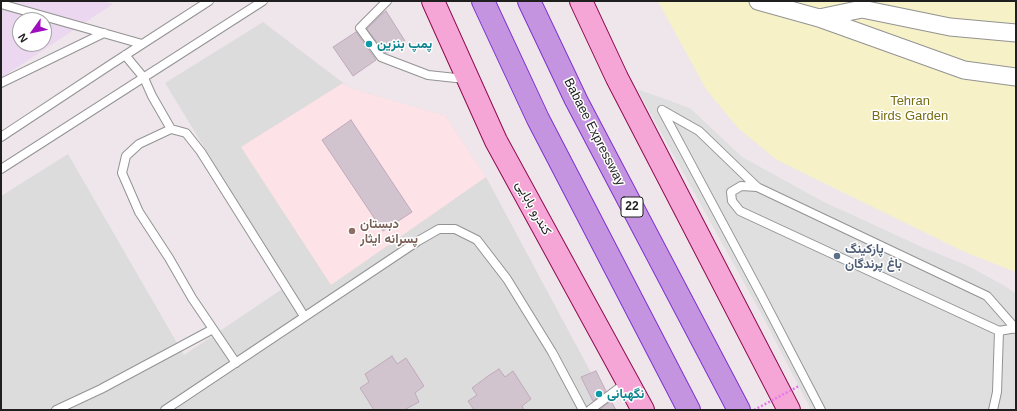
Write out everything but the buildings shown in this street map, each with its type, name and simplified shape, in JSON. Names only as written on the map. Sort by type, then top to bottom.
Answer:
[{"type":"highway","points":[[483,1],[538,119],[690,410]]},
{"type":"highway","name":"Babaee Expressway","points":[[529,1],[576,100],[739,410]]},
{"type":"main road","name":"کندرو بابایی","points":[[433,1],[496,141],[643,410]]},
{"type":"main road","points":[[581,1],[617,78],[789,410]]},
{"type":"street","points":[[758,1],[819,18],[964,70],[1016,78]]},
{"type":"street","points":[[819,18],[862,10],[950,27],[1016,33]]},
{"type":"lane","points":[[1,137],[209,1]]},
{"type":"lane","points":[[1,169],[263,1]]},
{"type":"lane","points":[[387,1],[360,28],[381,57],[428,75],[468,79]]},
{"type":"lane","points":[[1,4],[142,44]]},
{"type":"lane","points":[[1,83],[104,33]]},
{"type":"lane","points":[[125,55],[144,78],[152,96],[171,129]]},
{"type":"lane","points":[[757,188],[699,131],[662,110],[757,286],[821,410]]},
{"type":"lane","points":[[236,363],[192,298],[169,258],[139,212],[122,173],[126,156],[139,144],[171,129],[186,133],[201,152],[304,316]]},
{"type":"lane","points":[[741,186],[757,188],[987,296],[1016,328],[999,331],[740,211],[732,201],[731,192],[741,186]]},
{"type":"lane","points":[[165,410],[418,241],[439,229],[455,229],[477,240],[507,279],[552,352],[583,410]]},
{"type":"lane","points":[[56,410],[101,389],[213,329]]},
{"type":"lane","points":[[993,410],[997,392],[999,331]]},
{"type":"lane","points":[[590,410],[627,382]]},
{"type":"path","points":[[754,410],[799,386]]},
{"type":"shaded area","points":[[1,1],[102,1],[113,4],[52,44],[52,12],[12,12],[12,52],[40,52],[1,78]]},
{"type":"shaded area","points":[[263,22],[350,88],[446,116],[486,177],[611,410],[1,410],[1,196],[68,154],[184,355],[288,285],[165,83]]},
{"type":"shaded area","name":"دبستان پسرانه ایثار","points":[[343,83],[350,88],[446,116],[486,177],[331,285],[241,147]]},
{"type":"shaded area","name":"پارکینگ باغ پرندگان","points":[[637,89],[690,108],[742,157],[822,201],[924,248],[966,265],[1005,286],[1016,294],[1016,410],[811,410],[764,319]]},
{"type":"green space","name":"Tehran Birds Garden","points":[[658,1],[1016,1],[1016,272],[967,253],[777,160],[738,128],[706,89]]},
{"type":"place","name":"پمپ بنزین","points":[[369,44]]},
{"type":"place","name":"دبستان پسرانه ایثار","points":[[352,231]]},
{"type":"place","name":"پارکینگ باغ پرندگان","points":[[837,256]]},
{"type":"place","name":"نگهبانی","points":[[599,394]]}]
